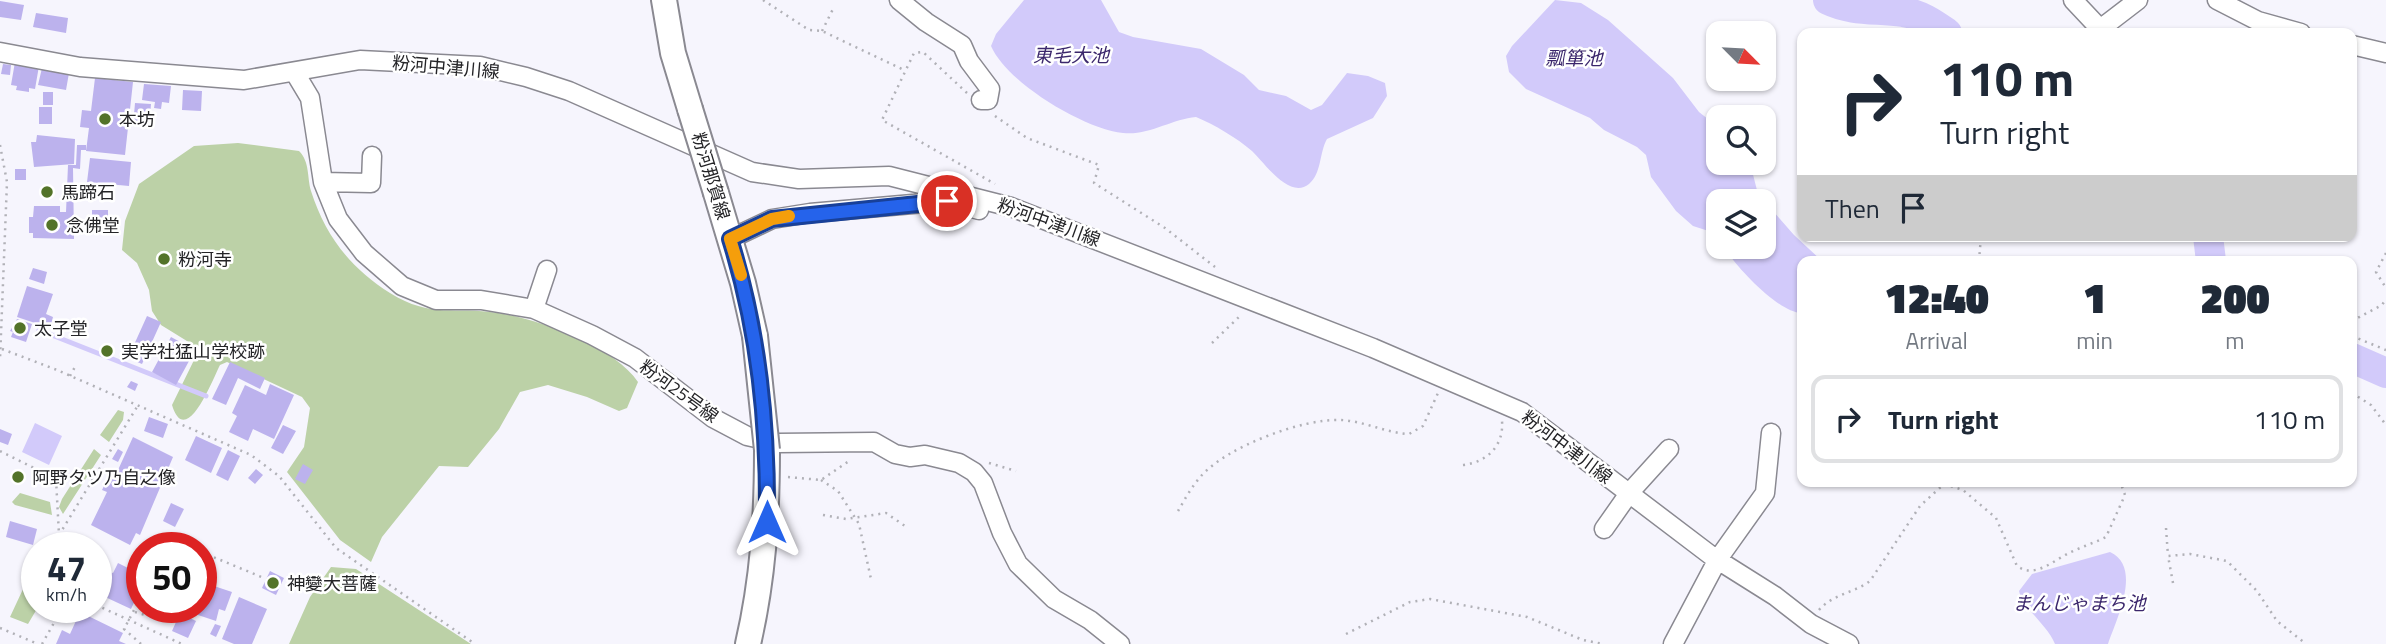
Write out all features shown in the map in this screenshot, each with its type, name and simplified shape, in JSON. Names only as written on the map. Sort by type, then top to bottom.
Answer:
[{"type":"main road","name":"粉河那賀線","points":[[664,0],[673,53],[730,239],[755,336],[767,450],[767,475],[761,587],[748,644]]},
{"type":"street","points":[[899,0],[926,23],[962,45],[969,61],[990,89],[988,100],[981,100]]},
{"type":"street","points":[[2073,0],[2096,28]]},
{"type":"street","points":[[2104,28],[2138,0]]},
{"type":"street","points":[[2217,0],[2258,21],[2283,28]]},
{"type":"street","points":[[2357,46],[2386,53]]},
{"type":"street","name":"粉河中津川線","points":[[0,52],[80,67],[244,80],[360,60],[480,66],[526,76],[569,91],[752,172],[799,179],[889,176],[1008,206],[1062,224],[1492,396],[1522,412],[1718,559],[1775,596],[1808,622],[1849,644]]},
{"type":"street","name":"粉河25号線","points":[[295,73],[310,98],[323,182],[347,234],[379,268],[402,286],[436,300],[481,300],[534,309],[592,334],[635,358],[713,418],[747,436],[778,443],[874,442],[895,454],[938,458],[974,472],[990,498],[1002,533],[1018,564],[1054,599],[1090,620],[1120,644]]},
{"type":"street","points":[[323,182],[372,183],[372,156]]},
{"type":"street","points":[[730,239],[772,219],[810,213],[947,201],[1002,215],[1008,206]]},
{"type":"street","points":[[534,309],[547,270]]},
{"type":"street","points":[[1673,644],[1718,559],[1765,493],[1772,433]]},
{"type":"street","points":[[1604,529],[1630,492],[1669,449]]},
{"type":"path","points":[[763,0],[809,30],[822,31],[904,70]]},
{"type":"path","points":[[822,31],[834,7]]},
{"type":"path","points":[[1008,206],[1006,196],[995,184],[882,120],[914,53],[923,52],[955,83],[981,100],[986,109],[1027,138],[1099,165],[1094,183],[1165,228],[1224,276]]},
{"type":"path","points":[[0,145],[7,182],[0,360]]},
{"type":"path","points":[[2386,253],[2376,272],[2386,288]]},
{"type":"path","points":[[2357,318],[2382,305],[2386,299]]},
{"type":"path","points":[[1212,343],[1238,320],[1248,300]]},
{"type":"path","points":[[2357,338],[2386,350]]},
{"type":"path","points":[[2,349],[251,455],[279,476],[336,548],[475,644]]},
{"type":"path","points":[[70,376],[76,365]]},
{"type":"path","points":[[1178,511],[1202,475],[1223,458],[1250,444],[1307,424],[1339,420],[1371,424],[1399,433],[1418,431],[1428,420],[1444,377]]},
{"type":"path","points":[[1463,465],[1476,463],[1490,453],[1502,435],[1501,413],[1492,396]]},
{"type":"path","points":[[2357,396],[2371,405],[2386,425]]},
{"type":"path","points":[[61,532],[137,407]]},
{"type":"path","points":[[0,451],[56,479],[59,532]]},
{"type":"path","points":[[821,480],[853,458]]},
{"type":"path","points":[[767,475],[821,480],[838,491],[856,518],[872,579]]},
{"type":"path","points":[[1808,622],[1825,603],[1859,590],[1870,581],[1920,506],[1941,487]]},
{"type":"path","points":[[1954,487],[1963,490],[1996,518],[2017,566],[2028,570],[2054,565],[2071,552],[2106,537],[2125,495],[2122,487]]},
{"type":"path","points":[[823,515],[856,518],[886,513],[905,526]]},
{"type":"path","points":[[2166,528],[2173,583]]},
{"type":"path","points":[[2168,556],[2190,554],[2227,561],[2257,591],[2277,621],[2306,644]]},
{"type":"path","points":[[217,559],[264,578]]},
{"type":"path","points":[[1346,634],[1410,602],[1430,599],[1527,617],[1584,640],[1603,644]]},
{"type":"path","points":[[0,628],[40,644],[53,623]]},
{"type":"path","points":[[127,623],[124,629],[141,644]]},
{"type":"path","points":[[130,623],[182,644]]},
{"type":"green space","points":[[238,143],[299,151],[307,165],[311,191],[317,207],[332,236],[363,273],[390,293],[418,306],[515,316],[574,336],[612,357],[638,382],[627,408],[619,411],[587,397],[548,385],[520,392],[499,429],[468,467],[439,466],[382,537],[371,562],[340,540],[287,472],[304,447],[310,408],[302,397],[227,362],[220,365],[206,395],[192,415],[185,420],[178,417],[172,405],[197,354],[195,346],[161,325],[152,311],[149,290],[137,263],[122,250],[125,221],[139,184],[194,146]]},
{"type":"green space","points":[[118,410],[124,412],[123,420],[109,442],[100,435]]},
{"type":"green space","points":[[94,449],[101,455],[63,514],[59,507],[62,499]]},
{"type":"green space","points":[[20,493],[50,502],[52,515],[15,505],[12,502]]},
{"type":"green space","points":[[331,567],[356,569],[471,644],[289,644],[310,597]]},
{"type":"green space","points":[[21,593],[21,621],[10,617]]},
{"type":"water","name":"東毛大池","points":[[1024,0],[1101,0],[1119,32],[1201,49],[1244,75],[1259,90],[1286,96],[1311,110],[1322,105],[1347,73],[1368,76],[1385,83],[1387,96],[1373,118],[1327,139],[1313,179],[1301,188],[1293,187],[1278,178],[1240,141],[1196,117],[1142,132],[1123,133],[1088,123],[1048,102],[1013,75],[991,46],[996,34]]},
{"type":"water","name":"瓢箪池","points":[[1555,0],[1581,3],[1608,20],[1673,78],[1706,118],[1706,175],[1753,175],[1757,189],[1706,189],[1706,230],[1693,226],[1676,211],[1651,177],[1646,155],[1637,147],[1604,130],[1590,118],[1526,89],[1509,72],[1506,56]]},
{"type":"water","name":"瓢箪池","points":[[1776,214],[1797,238],[1797,242],[1802,242],[1817,256],[1797,256],[1797,312],[1771,298],[1733,259],[1776,259]]},
{"type":"water","points":[[35,423],[62,436],[49,465],[22,452]]},
{"type":"water","name":"まんじゃまち池","points":[[2110,552],[2120,559],[2125,569],[2126,581],[2121,608],[2108,644],[2055,644],[2025,604],[2019,591],[2032,574]]},
{"type":"building","points":[[0,1],[24,5],[21,20],[0,17]]},
{"type":"building","points":[[36,13],[68,18],[66,33],[33,27]]},
{"type":"building","points":[[15,62],[39,66],[35,89],[29,88],[29,92],[16,90],[17,86],[11,85]]},
{"type":"building","points":[[3,64],[11,65],[10,75],[1,74]]},
{"type":"building","points":[[42,68],[69,73],[66,90],[38,85]]},
{"type":"building","name":"本坊","points":[[95,78],[133,82],[125,155],[86,151],[89,128],[80,127],[82,110],[91,111]]},
{"type":"building","points":[[144,84],[171,86],[169,103],[162,102],[161,109],[154,108],[155,102],[142,100]]},
{"type":"building","points":[[183,90],[202,91],[201,111],[182,110]]},
{"type":"building","points":[[43,92],[53,92],[53,105],[43,105]]},
{"type":"building","points":[[135,103],[151,104],[149,128],[133,126]]},
{"type":"building","points":[[39,107],[52,107],[52,124],[39,124]]},
{"type":"building","points":[[37,135],[75,139],[74,164],[34,167],[31,142],[36,142]]},
{"type":"building","name":"念佛堂","points":[[77,145],[86,145],[86,150],[81,150],[80,169],[73,168],[74,239],[33,238],[33,233],[29,233],[29,217],[33,217],[34,206],[60,206],[60,212],[66,212],[68,165],[76,165]]},
{"type":"building","points":[[90,158],[131,162],[129,186],[87,182]]},
{"type":"building","points":[[15,169],[26,169],[26,180],[15,180]]},
{"type":"building","points":[[92,210],[108,210],[108,228],[92,228]]},
{"type":"building","points":[[33,268],[47,272],[44,284],[29,279]]},
{"type":"building","points":[[27,286],[53,294],[46,314],[53,317],[50,328],[17,317]]},
{"type":"building","points":[[147,316],[161,322],[142,364],[128,358]]},
{"type":"building","name":"太子堂","points":[[17,319],[32,324],[26,342],[11,337],[13,332],[10,331]]},
{"type":"building","points":[[171,337],[195,350],[176,385],[152,372]]},
{"type":"building","points":[[230,362],[265,378],[260,389],[238,378],[226,405],[212,399]]},
{"type":"building","points":[[131,381],[138,384],[135,391],[127,387]]},
{"type":"building","points":[[270,384],[294,395],[274,439],[253,429],[248,441],[229,432],[237,416],[232,413],[245,385],[266,395]]},
{"type":"building","points":[[149,417],[168,424],[163,438],[144,431]]},
{"type":"building","points":[[283,425],[296,431],[283,454],[271,448]]},
{"type":"building","points":[[0,429],[12,434],[8,445],[0,442]]},
{"type":"building","points":[[196,436],[222,448],[211,473],[185,460]]},
{"type":"building","points":[[133,437],[173,457],[141,532],[126,532],[126,543],[112,536],[112,532],[105,532],[91,525],[107,492],[102,490],[113,468],[118,470]]},
{"type":"building","points":[[118,449],[123,452],[118,462],[112,459]]},
{"type":"building","points":[[228,450],[240,456],[228,481],[216,475]]},
{"type":"building","points":[[303,464],[313,470],[305,484],[295,479]]},
{"type":"building","points":[[256,469],[263,475],[255,484],[248,478]]},
{"type":"building","points":[[171,503],[184,509],[175,527],[163,521]]},
{"type":"building","points":[[10,521],[37,529],[36,532],[21,532],[21,541],[6,537]]},
{"type":"building","points":[[118,563],[126,567],[126,607],[112,600],[113,573]]},
{"type":"building","name":"神變大菩薩","points":[[270,571],[284,578],[276,595],[262,588]]},
{"type":"building","points":[[217,587],[232,592],[225,611],[219,609],[217,617]]},
{"type":"building","points":[[239,597],[267,609],[252,644],[234,644],[222,639]]},
{"type":"building","points":[[75,623],[103,623],[123,633],[119,641],[126,644],[56,644],[62,630],[70,634]]},
{"type":"building","points":[[176,623],[195,623],[188,638],[172,631]]},
{"type":"building","points":[[215,624],[221,626],[216,637],[210,634]]},
{"type":"waterway","points":[[1828,0],[1856,8],[1909,13],[1939,28]]},
{"type":"waterway","points":[[2209,242],[2210,256]]},
{"type":"waterway","points":[[39,330],[206,396]]},
{"type":"waterway","points":[[2357,360],[2386,373]]},
{"type":"slow traffic","points":[[741,275],[730,239],[772,219],[789,216]]},
{"type":"place","name":"本坊","points":[[105,119]]},
{"type":"place","name":"馬蹄石","points":[[47,192]]},
{"type":"place","name":"念佛堂","points":[[52,225]]},
{"type":"place","name":"粉河寺","points":[[164,259]]},
{"type":"place","name":"太子堂","points":[[20,328]]},
{"type":"place","name":"実学社猛山学校跡","points":[[107,351]]},
{"type":"place","name":"阿野タツ乃自之像","points":[[18,477]]},
{"type":"place","name":"神變大菩薩","points":[[273,583]]},
{"type":"route","points":[[767,522],[767,450],[760,374],[755,336],[730,239],[772,219],[947,201]]}]
